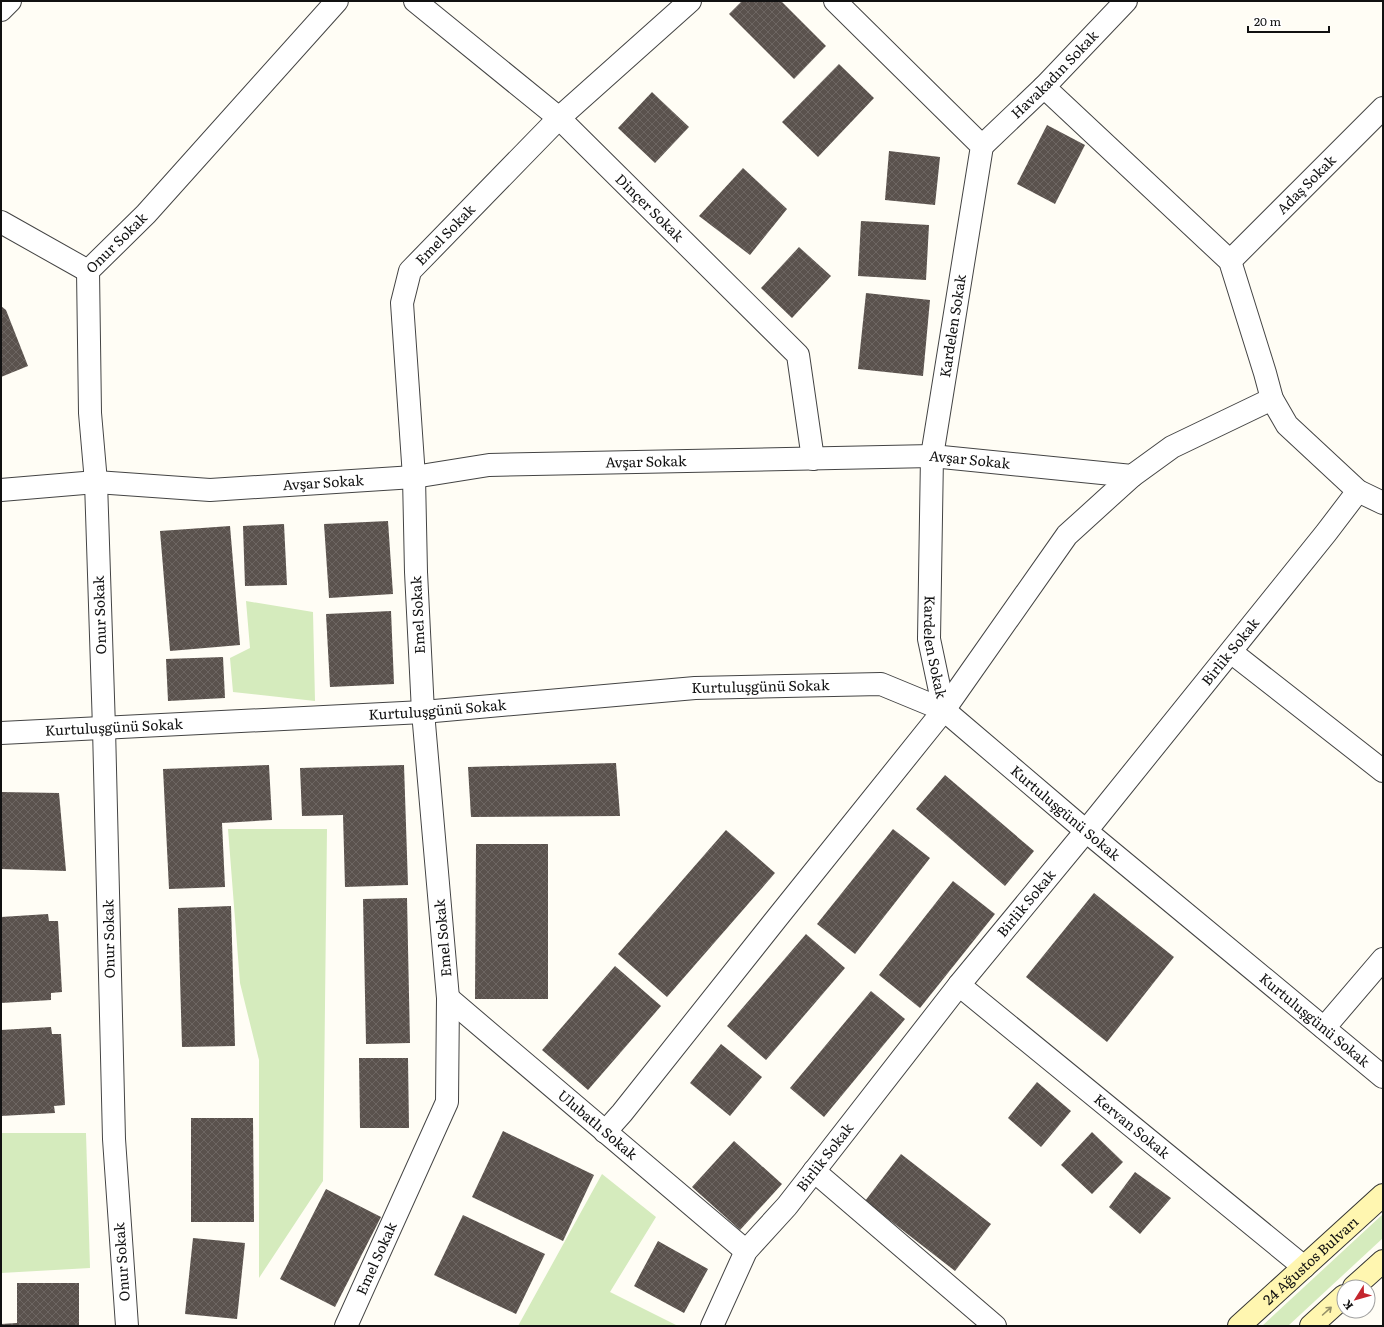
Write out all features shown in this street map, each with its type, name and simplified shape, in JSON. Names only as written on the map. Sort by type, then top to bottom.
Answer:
[{"type":"main road","name":"24 Ağustos Bulvarı","points":[[1239,1326],[1383,1195]]},
{"type":"main road","points":[[1363,1279],[1383,1261]]},
{"type":"main road","points":[[1311,1326],[1336,1303]]},
{"type":"street","name":"Onur Sokak","points":[[127,1326],[114,1139],[104,728],[96,482],[90,414],[88,271],[146,214],[338,1]]},
{"type":"street","name":"Dinçer Sokak","points":[[415,1],[559,118],[798,355],[813,459]]},
{"type":"street","name":"Emel Sokak","points":[[346,1326],[447,1102],[448,998],[422,712],[416,572],[414,477],[402,303],[410,271],[559,118],[690,1]]},
{"type":"street","points":[[835,1],[982,146]]},
{"type":"street","name":"Havakadın Sokak","points":[[982,146],[1044,87],[1126,1]]},
{"type":"street","points":[[1044,87],[1230,261],[1272,399],[1287,425],[1358,491],[1383,503]]},
{"type":"street","name":"Adaş Sokak","points":[[1230,261],[1383,108]]},
{"type":"street","name":"Kardelen Sokak","points":[[944,710],[929,639],[932,456],[982,146]]},
{"type":"street","points":[[1,222],[88,271]]},
{"type":"street","points":[[605,1132],[622,1113],[944,710],[1068,535],[1132,476],[1172,447],[1272,399]]},
{"type":"street","name":"Avşar Sokak","points":[[1,490],[96,482],[210,490],[414,477],[489,465],[932,456],[1132,476]]},
{"type":"street","name":"Birlik Sokak","points":[[712,1326],[746,1251],[787,1206],[959,985],[1231,652],[1358,491]]},
{"type":"street","points":[[1231,652],[1383,771]]},
{"type":"street","name":"Kurtuluşgünü Sokak","points":[[1,734],[422,712],[695,688],[881,684],[944,710],[1086,831],[1383,1077]]},
{"type":"street","points":[[1324,1028],[1383,959]]},
{"type":"street","name":"Kervan Sokak","points":[[959,985],[1304,1267]]},
{"type":"street","name":"Ulubatlı Sokak","points":[[448,998],[746,1251]]},
{"type":"street","points":[[814,1172],[995,1326]]},
{"type":"green space","points":[[246,601],[313,612],[315,701],[233,692],[230,658],[250,648]]},
{"type":"green space","points":[[228,829],[327,829],[323,1181],[259,1278],[259,1060],[240,983]]},
{"type":"green space","points":[[1,1133],[86,1133],[90,1268],[1,1273]]},
{"type":"green space","points":[[602,1174],[656,1217],[610,1292],[678,1326],[518,1326]]},
{"type":"green space","points":[[1383,1214],[1383,1238],[1339,1279],[1336,1279],[1336,1282],[1288,1326],[1262,1326]]},
{"type":"building","points":[[742,1],[781,1],[826,46],[794,79],[729,14]]},
{"type":"building","points":[[839,64],[874,98],[818,157],[782,122]]},
{"type":"building","points":[[652,92],[689,127],[655,163],[618,128]]},
{"type":"building","points":[[1047,125],[1085,145],[1055,204],[1017,184]]},
{"type":"building","points":[[889,151],[940,157],[935,205],[885,200]]},
{"type":"building","points":[[743,168],[787,209],[750,255],[699,216]]},
{"type":"building","points":[[861,221],[929,225],[926,280],[858,276]]},
{"type":"building","points":[[799,247],[831,276],[792,318],[761,288]]},
{"type":"building","points":[[866,293],[930,300],[923,376],[858,369]]},
{"type":"building","points":[[1,306],[6,310],[28,366],[1,377]]},
{"type":"building","points":[[388,521],[393,594],[329,598],[324,524]]},
{"type":"building","points":[[284,524],[287,585],[245,586],[243,526]]},
{"type":"building","points":[[230,526],[240,645],[170,651],[160,531]]},
{"type":"building","points":[[391,611],[394,684],[330,687],[326,614]]},
{"type":"building","points":[[223,657],[225,698],[168,701],[166,659]]},
{"type":"building","points":[[616,763],[620,816],[471,817],[468,767]]},
{"type":"building","points":[[269,765],[272,820],[222,823],[225,887],[169,889],[163,769]]},
{"type":"building","points":[[404,765],[408,885],[345,887],[343,815],[302,816],[300,768]]},
{"type":"building","points":[[945,775],[1034,851],[1005,886],[916,809]]},
{"type":"building","points":[[1,792],[59,793],[66,871],[1,869]]},
{"type":"building","points":[[893,829],[930,858],[855,954],[817,924]]},
{"type":"building","points":[[726,830],[775,873],[667,997],[618,954]]},
{"type":"building","points":[[476,844],[548,844],[548,999],[475,999]]},
{"type":"building","points":[[953,881],[995,914],[920,1008],[879,975]]},
{"type":"building","points":[[1094,893],[1174,957],[1107,1042],[1026,977]]},
{"type":"building","points":[[407,898],[410,1043],[366,1044],[363,899]]},
{"type":"building","points":[[231,906],[235,1046],[182,1047],[178,908]]},
{"type":"building","points":[[48,914],[49,921],[58,921],[62,992],[51,993],[51,1000],[1,1003],[1,917]]},
{"type":"building","points":[[806,934],[845,968],[766,1060],[727,1026]]},
{"type":"building","points":[[615,966],[661,1006],[588,1090],[542,1050]]},
{"type":"building","points":[[871,991],[905,1019],[824,1117],[790,1088]]},
{"type":"building","points":[[51,1027],[52,1034],[61,1034],[65,1105],[54,1106],[55,1113],[1,1116],[1,1030]]},
{"type":"building","points":[[721,1044],[762,1077],[730,1116],[690,1083]]},
{"type":"building","points":[[359,1058],[408,1058],[409,1128],[360,1128]]},
{"type":"building","points":[[1037,1082],[1071,1111],[1041,1147],[1008,1118]]},
{"type":"building","points":[[191,1118],[253,1118],[254,1222],[191,1222]]},
{"type":"building","points":[[503,1131],[594,1175],[563,1241],[472,1197]]},
{"type":"building","points":[[1092,1132],[1123,1162],[1092,1194],[1061,1165]]},
{"type":"building","points":[[734,1141],[782,1184],[740,1230],[692,1187]]},
{"type":"building","points":[[901,1154],[991,1224],[955,1271],[865,1201]]},
{"type":"building","points":[[1135,1172],[1171,1198],[1140,1234],[1109,1207]]},
{"type":"building","points":[[326,1189],[381,1217],[335,1307],[280,1279]]},
{"type":"building","points":[[463,1215],[545,1254],[516,1314],[434,1275]]},
{"type":"building","points":[[193,1238],[245,1243],[237,1319],[185,1314]]},
{"type":"building","points":[[658,1241],[708,1269],[684,1313],[634,1286]]},
{"type":"building","points":[[17,1283],[79,1283],[79,1326],[1,1326],[1,1324],[17,1323]]}]
